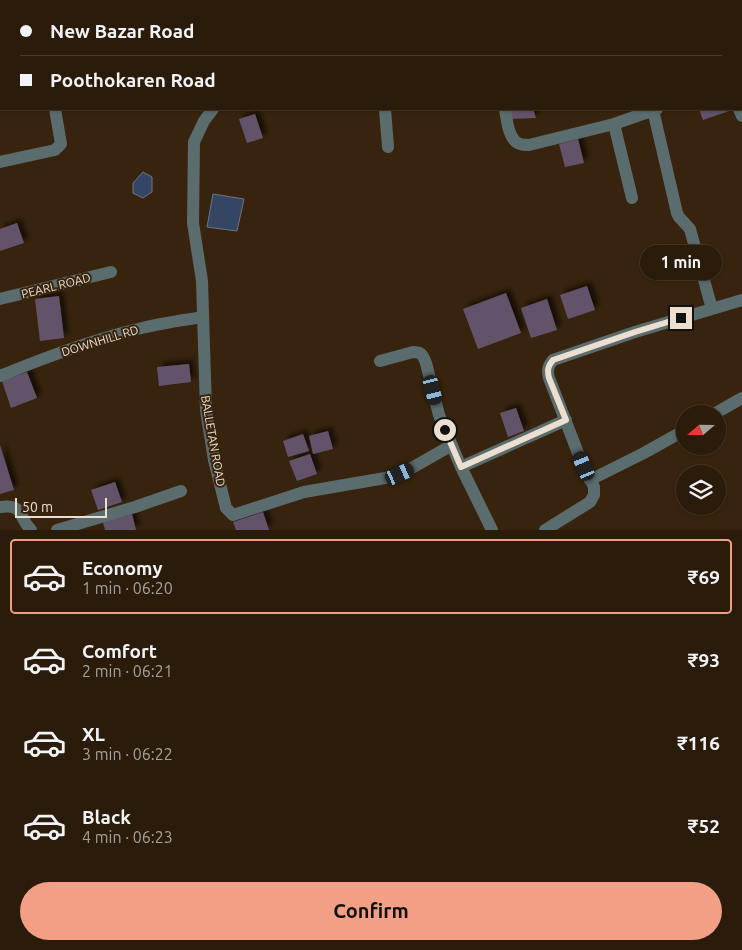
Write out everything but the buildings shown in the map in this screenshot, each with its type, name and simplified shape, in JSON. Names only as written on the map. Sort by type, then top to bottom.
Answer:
[{"type":"street","points":[[0,162],[55,150],[60,144],[56,110]]},
{"type":"street","name":"BALLETAN ROAD","points":[[212,110],[204,121],[194,142],[193,222],[202,281],[206,410],[214,460],[226,508],[233,515],[304,492],[391,477],[410,469],[452,445]]},
{"type":"street","points":[[385,110],[388,147]]},
{"type":"street","points":[[505,110],[513,140],[520,144],[528,145],[614,124],[652,110]]},
{"type":"street","points":[[655,110],[677,213],[690,229],[693,237],[712,309]]},
{"type":"street","points":[[614,124],[632,198]]},
{"type":"street","name":"PEARL ROAD","points":[[0,299],[111,272]]},
{"type":"street","points":[[545,530],[590,502],[594,495],[594,487],[549,378],[548,366],[553,360],[635,332],[742,300]]},
{"type":"street","name":"DOWNHILL RD","points":[[0,376],[110,336],[144,327],[203,317]]},
{"type":"street","points":[[380,361],[413,352],[419,352],[423,355],[439,415],[461,467],[492,530]]},
{"type":"street","points":[[726,407],[742,398]]},
{"type":"street","points":[[461,467],[566,420]]},
{"type":"street","points":[[590,480],[676,435]]},
{"type":"street","points":[[57,530],[135,508],[181,491]]},
{"type":"street","points":[[0,507],[10,506],[18,510],[31,530]]},
{"type":"water","points":[[143,172],[152,177],[152,192],[143,198],[133,193],[133,183]]},
{"type":"water","points":[[213,194],[244,199],[237,231],[207,227]]},
{"type":"route","points":[[445,430],[461,467],[566,420],[549,378],[548,366],[553,360],[681,318]]}]
